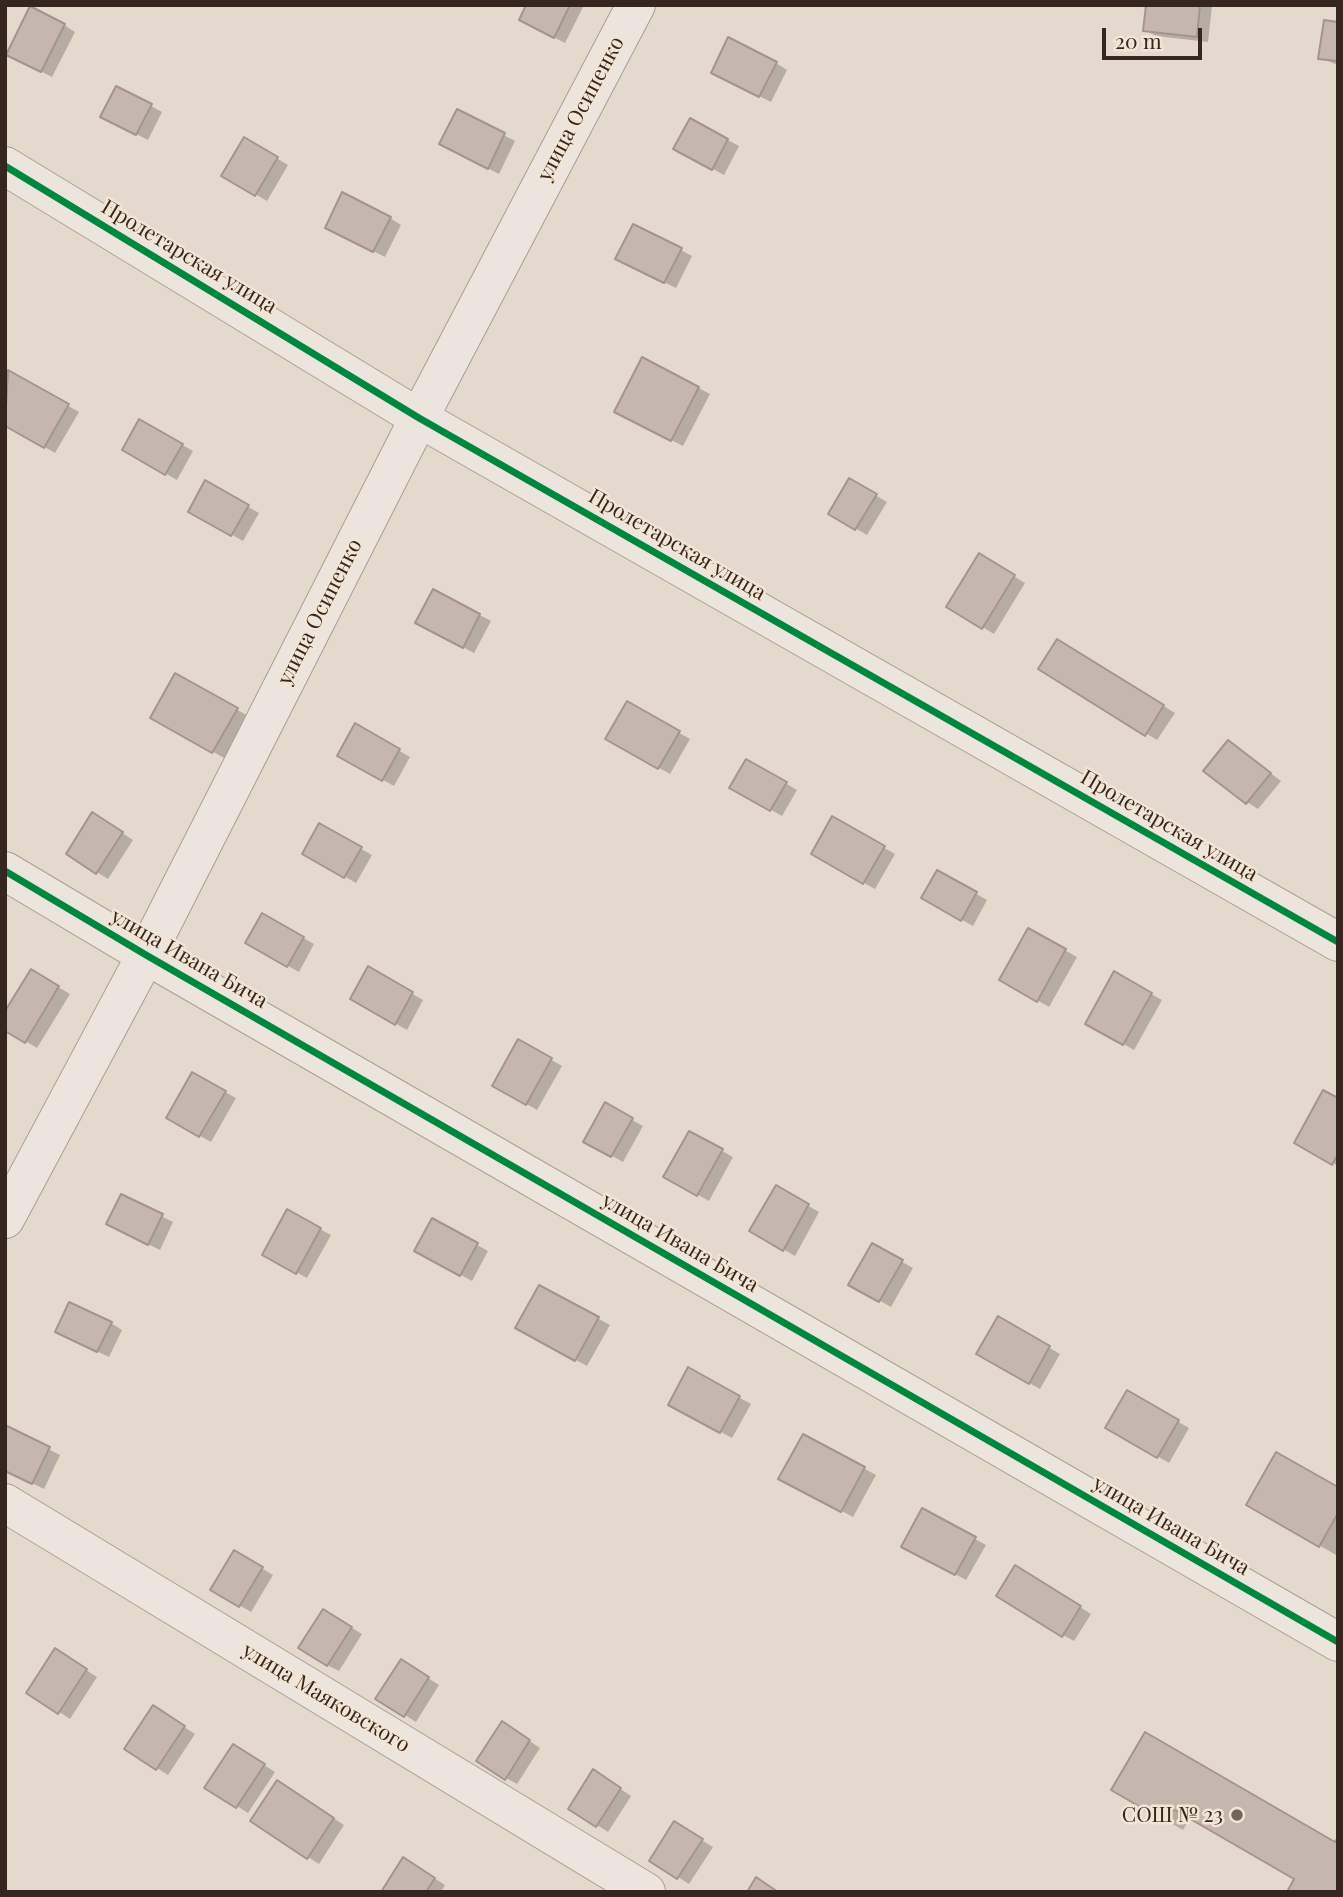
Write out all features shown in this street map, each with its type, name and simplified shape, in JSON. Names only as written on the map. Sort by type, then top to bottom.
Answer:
[{"type":"street","name":"улица Осипенко","points":[[5,1219],[146,955],[419,418],[636,5]]},
{"type":"street","name":"Пролетарская улица","points":[[5,166],[419,418],[1338,942]]},
{"type":"street","name":"улица Ивана Бича","points":[[5,871],[146,955],[1338,1642]]},
{"type":"street","name":"улица Маяковского","points":[[5,1503],[646,1892]]},
{"type":"building","points":[[526,5],[570,5],[554,38],[519,20]]},
{"type":"building","points":[[1146,5],[1200,5],[1197,37],[1143,31]]},
{"type":"building","points":[[30,6],[65,24],[41,72],[6,55]]},
{"type":"building","points":[[1324,20],[1338,22],[1338,61],[1318,59]]},
{"type":"building","points":[[728,37],[777,62],[759,97],[711,73]]},
{"type":"building","points":[[116,86],[152,104],[136,135],[100,117]]},
{"type":"building","points":[[457,109],[505,133],[488,169],[439,144]]},
{"type":"building","points":[[690,118],[728,139],[712,170],[673,149]]},
{"type":"building","points":[[244,137],[278,157],[255,196],[221,176]]},
{"type":"building","points":[[342,192],[391,217],[373,252],[325,228]]},
{"type":"building","points":[[633,224],[682,248],[664,283],[615,259]]},
{"type":"building","points":[[642,357],[699,387],[671,441],[614,412]]},
{"type":"building","points":[[8,370],[69,404],[44,448],[5,426]]},
{"type":"building","points":[[139,419],[183,444],[165,475],[122,450]]},
{"type":"building","points":[[849,478],[877,494],[855,530],[828,514]]},
{"type":"building","points":[[205,480],[249,505],[231,536],[188,512]]},
{"type":"building","points":[[979,553],[1015,575],[982,629],[946,607]]},
{"type":"building","points":[[433,589],[480,614],[463,648],[415,623]]},
{"type":"building","points":[[1057,639],[1164,705],[1145,736],[1038,669]]},
{"type":"building","points":[[175,673],[238,708],[212,753],[150,718]]},
{"type":"building","points":[[627,701],[680,731],[658,769],[605,739]]},
{"type":"building","points":[[355,723],[400,749],[382,781],[337,756]]},
{"type":"building","points":[[1228,740],[1271,773],[1246,804],[1203,771]]},
{"type":"building","points":[[746,759],[787,782],[770,811],[729,788]]},
{"type":"building","points":[[92,812],[123,832],[96,874],[66,854]]},
{"type":"building","points":[[832,816],[885,846],[863,884],[811,854]]},
{"type":"building","points":[[319,823],[362,847],[344,878],[302,854]]},
{"type":"building","points":[[937,870],[977,892],[961,921],[921,898]]},
{"type":"building","points":[[262,913],[304,937],[287,967],[245,943]]},
{"type":"building","points":[[1028,928],[1066,949],[1037,1002],[999,980]]},
{"type":"building","points":[[368,966],[413,992],[395,1025],[350,999]]},
{"type":"building","points":[[31,969],[59,986],[25,1043],[5,1031],[5,1011]]},
{"type":"building","points":[[1114,971],[1152,993],[1123,1045],[1085,1024]]},
{"type":"building","points":[[518,1039],[552,1058],[526,1105],[492,1086]]},
{"type":"building","points":[[192,1072],[226,1091],[199,1137],[166,1118]]},
{"type":"building","points":[[1323,1090],[1338,1098],[1338,1154],[1332,1165],[1294,1143]]},
{"type":"building","points":[[605,1102],[633,1118],[611,1157],[583,1142]]},
{"type":"building","points":[[689,1131],[723,1149],[697,1196],[663,1177]]},
{"type":"building","points":[[776,1185],[809,1204],[783,1251],[749,1231]]},
{"type":"building","points":[[121,1194],[163,1214],[148,1245],[106,1224]]},
{"type":"building","points":[[287,1209],[321,1228],[296,1274],[262,1255]]},
{"type":"building","points":[[432,1218],[478,1243],[460,1276],[414,1251]]},
{"type":"building","points":[[872,1243],[903,1260],[879,1302],[848,1285]]},
{"type":"building","points":[[539,1285],[599,1317],[575,1361],[515,1328]]},
{"type":"building","points":[[69,1302],[112,1322],[97,1352],[55,1332]]},
{"type":"building","points":[[998,1316],[1050,1346],[1029,1384],[976,1354]]},
{"type":"building","points":[[688,1367],[740,1396],[720,1433],[668,1405]]},
{"type":"building","points":[[1127,1390],[1179,1420],[1157,1458],[1105,1428]]},
{"type":"building","points":[[5,1425],[50,1447],[32,1484],[5,1471]]},
{"type":"building","points":[[803,1434],[865,1467],[841,1512],[778,1479]]},
{"type":"building","points":[[1276,1452],[1338,1487],[1338,1513],[1319,1547],[1246,1505]]},
{"type":"building","points":[[922,1508],[976,1537],[955,1575],[901,1547]]},
{"type":"building","points":[[234,1550],[263,1567],[239,1607],[210,1590]]},
{"type":"building","points":[[1015,1565],[1081,1606],[1062,1637],[996,1596]]},
{"type":"building","points":[[323,1609],[352,1627],[327,1666],[298,1648]]},
{"type":"building","points":[[55,1648],[87,1669],[58,1714],[26,1693]]},
{"type":"building","points":[[401,1659],[429,1677],[404,1717],[375,1699]]},
{"type":"building","points":[[153,1705],[185,1726],[156,1770],[124,1749]]},
{"type":"building","points":[[502,1721],[530,1740],[505,1780],[476,1761]]},
{"type":"building","name":"СОШ № 23","points":[[1145,1732],[1335,1842],[1338,1837],[1338,1892],[1287,1892],[1294,1879],[1173,1809],[1166,1822],[1111,1790]]},
{"type":"building","points":[[233,1744],[265,1764],[236,1808],[204,1788]]},
{"type":"building","points":[[593,1769],[621,1788],[596,1827],[568,1809]]},
{"type":"building","points":[[277,1780],[334,1818],[307,1859],[250,1821]]},
{"type":"building","points":[[674,1821],[703,1839],[677,1879],[649,1861]]},
{"type":"building","points":[[403,1857],[435,1878],[426,1892],[381,1892]]},
{"type":"building","points":[[756,1877],[778,1892],[747,1892]]},
{"type":"cycle path","points":[[5,166],[419,418],[1338,942]]},
{"type":"cycle path","points":[[5,871],[146,955],[1338,1642]]},
{"type":"place","name":"СОШ № 23","points":[[1237,1815]]}]
